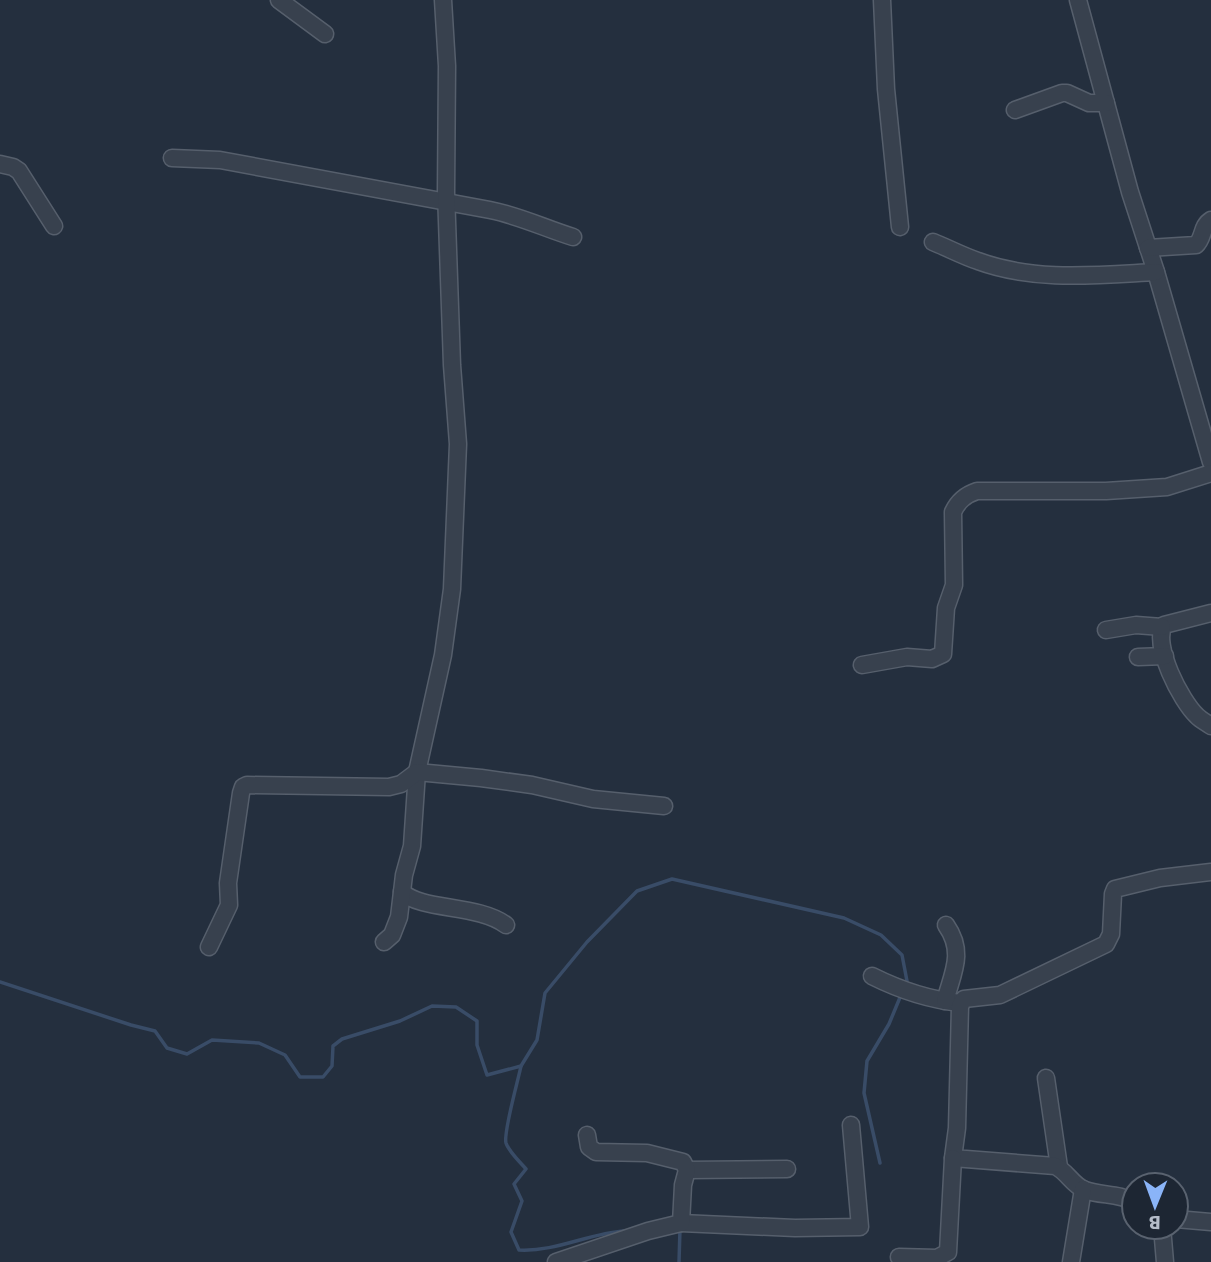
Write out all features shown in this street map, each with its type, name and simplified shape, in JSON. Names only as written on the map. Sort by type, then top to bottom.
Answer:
[{"type":"street","points":[[279,0],[325,34]]},
{"type":"street","points":[[384,942],[397,924],[404,875],[412,846],[417,772],[443,655],[453,576],[458,444],[446,201],[447,66],[443,0]]},
{"type":"street","points":[[883,0],[886,89],[900,227]]},
{"type":"street","points":[[1078,0],[1130,192],[1211,461]]},
{"type":"street","points":[[1015,110],[1062,93],[1089,103],[1106,103]]},
{"type":"street","points":[[172,158],[220,160],[446,201],[519,216],[543,228],[573,237]]},
{"type":"street","points":[[0,164],[19,171],[54,226]]},
{"type":"street","points":[[1148,248],[1196,245],[1211,220]]},
{"type":"street","points":[[933,242],[979,262],[1015,271],[1068,276],[1156,272]]},
{"type":"street","points":[[862,665],[907,657],[932,659],[943,654],[946,608],[954,585],[953,512],[956,505],[969,494],[977,491],[1106,491],[1167,487],[1211,473]]},
{"type":"street","points":[[1105,630],[1136,625],[1162,627],[1211,614]]},
{"type":"street","points":[[1162,627],[1165,656],[1173,681],[1197,716],[1211,726]]},
{"type":"street","points":[[1138,657],[1165,656]]},
{"type":"street","points":[[209,947],[228,910],[228,883],[243,787],[247,785],[389,787],[401,784],[417,772],[532,785],[593,799],[664,806]]},
{"type":"street","points":[[872,976],[897,989],[953,1002],[1000,995],[1106,944],[1111,934],[1115,889],[1160,878],[1211,872]]},
{"type":"street","points":[[402,892],[407,897],[420,901],[492,915],[506,925]]},
{"type":"street","points":[[898,1257],[937,1258],[948,1252],[957,1128],[953,1002],[958,954],[954,936],[946,925]]},
{"type":"street","points":[[1046,1079],[1059,1167],[1083,1189],[1120,1196]]},
{"type":"street","points":[[556,1262],[648,1231],[681,1223],[795,1228],[860,1227],[850,1125]]},
{"type":"street","points":[[587,1135],[589,1147],[596,1152],[647,1153],[683,1162],[687,1170],[683,1185],[681,1223]]},
{"type":"street","points":[[953,1158],[1059,1167]]},
{"type":"street","points":[[687,1170],[787,1169]]},
{"type":"street","points":[[1071,1262],[1083,1189]]},
{"type":"street","points":[[1190,1220],[1211,1222]]},
{"type":"street","points":[[1163,1241],[1165,1262]]},
{"type":"waterway","points":[[0,982],[155,1031],[167,1048],[187,1054],[212,1040],[259,1043],[285,1055],[300,1077],[323,1077],[332,1066],[333,1046],[342,1039],[400,1021],[432,1006],[456,1007],[477,1021],[477,1045],[487,1075],[521,1066],[537,1040],[545,993],[587,942],[637,891],[672,879],[844,918],[881,935],[902,955],[907,981],[905,985]]},
{"type":"waterway","points":[[880,1163],[864,1093],[867,1061],[889,1024],[901,995]]},
{"type":"waterway","points":[[521,1066],[506,1137],[510,1150],[526,1169],[514,1184],[522,1201],[511,1232],[519,1250],[546,1248],[625,1231]]},
{"type":"waterway","points":[[679,1229],[679,1262]]}]
